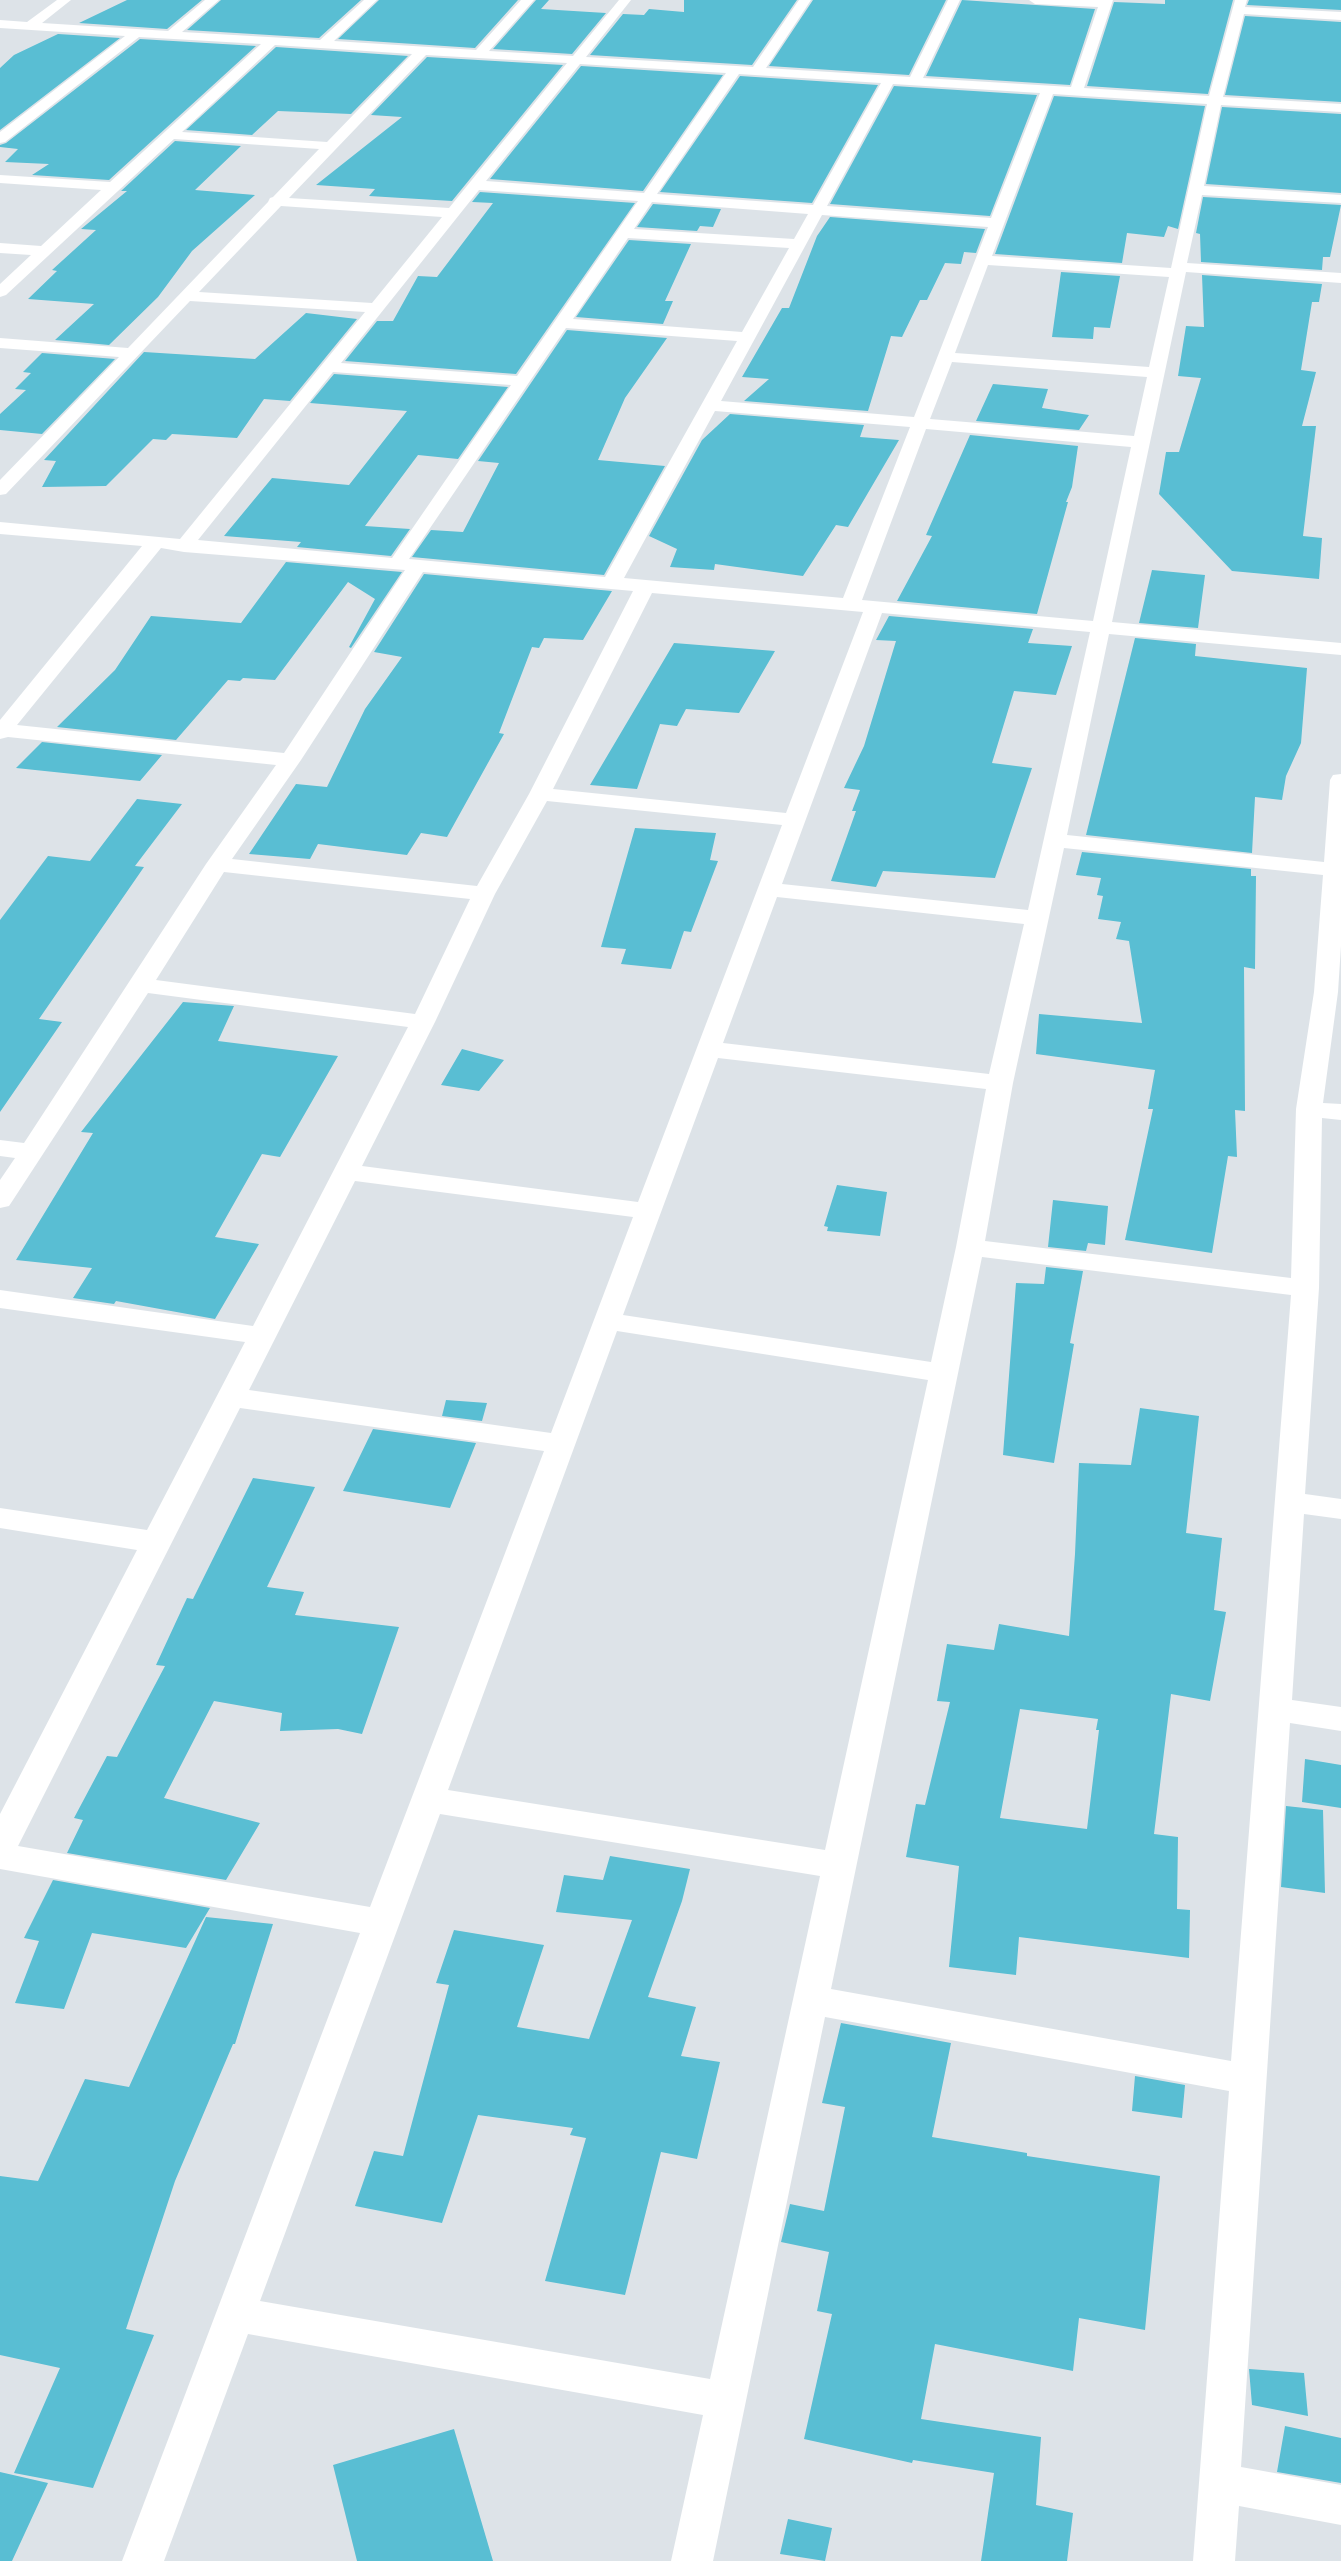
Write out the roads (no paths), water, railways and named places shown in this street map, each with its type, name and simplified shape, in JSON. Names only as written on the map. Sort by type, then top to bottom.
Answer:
[{"type":"street","points":[[30,26],[65,0]]},
{"type":"street","points":[[170,35],[213,0]]},
{"type":"street","points":[[323,44],[371,0]]},
{"type":"street","points":[[480,54],[528,0]]},
{"type":"street","points":[[184,546],[451,213],[476,185],[625,0]]},
{"type":"street","points":[[757,72],[805,0]]},
{"type":"street","points":[[915,81],[954,0]]},
{"type":"street","points":[[1035,0],[1106,2],[1076,91]]},
{"type":"street","points":[[692,2561],[970,1246],[1000,1083],[1038,918],[1215,100],[1240,5],[1341,16]]},
{"type":"street","points":[[0,24],[1341,108]]},
{"type":"street","points":[[0,139],[136,33]]},
{"type":"street","points":[[0,292],[272,41]]},
{"type":"street","points":[[0,490],[422,51]]},
{"type":"street","points":[[0,1200],[141,985],[217,864],[290,760],[520,381],[735,70]]},
{"type":"street","points":[[611,584],[889,80]]},
{"type":"street","points":[[142,2561],[794,820],[920,423],[1048,90]]},
{"type":"street","points":[[170,135],[330,146]]},
{"type":"street","points":[[0,179],[114,187]]},
{"type":"street","points":[[476,185],[996,223]]},
{"type":"street","points":[[1195,190],[1341,200]]},
{"type":"street","points":[[276,201],[451,213]]},
{"type":"street","points":[[623,233],[798,244]]},
{"type":"street","points":[[0,248],[44,251]]},
{"type":"street","points":[[982,260],[1341,278]]},
{"type":"street","points":[[186,296],[376,308]]},
{"type":"street","points":[[561,323],[747,337]]},
{"type":"street","points":[[0,342],[131,353]]},
{"type":"street","points":[[946,357],[1156,373]]},
{"type":"street","points":[[328,367],[520,381]]},
{"type":"street","points":[[709,405],[1140,442]]},
{"type":"street","points":[[0,528],[1341,649]]},
{"type":"street","points":[[1,731],[155,543]]},
{"type":"street","points":[[0,1847],[423,1022],[484,894],[540,794],[646,587]]},
{"type":"street","points":[[1,731],[290,760]]},
{"type":"street","points":[[1214,2561],[1305,1288],[1325,1110],[1334,993],[1335,870],[1341,780]]},
{"type":"street","points":[[540,794],[794,820]]},
{"type":"street","points":[[1055,840],[1335,870]]},
{"type":"street","points":[[217,864],[484,894]]},
{"type":"street","points":[[768,889],[1038,918]]},
{"type":"street","points":[[141,985],[423,1022]]},
{"type":"street","points":[[709,1049],[1000,1083]]},
{"type":"street","points":[[0,1148],[31,1152]]},
{"type":"street","points":[[345,1172],[648,1211]]},
{"type":"street","points":[[970,1246],[1305,1288]]},
{"type":"street","points":[[0,1299],[263,1336]]},
{"type":"street","points":[[607,1321],[943,1373]]},
{"type":"street","points":[[230,1397],[561,1444]]},
{"type":"street","points":[[1290,1502],[1341,1509]]},
{"type":"street","points":[[0,1518],[156,1542]]},
{"type":"street","points":[[1274,1709],[1341,1718]]},
{"type":"street","points":[[428,1799],[839,1866]]},
{"type":"street","points":[[0,1856],[381,1923]]},
{"type":"street","points":[[811,2000],[1248,2079]]},
{"type":"street","points":[[235,2314],[725,2400]]},
{"type":"street","points":[[1220,2484],[1341,2505]]}]
